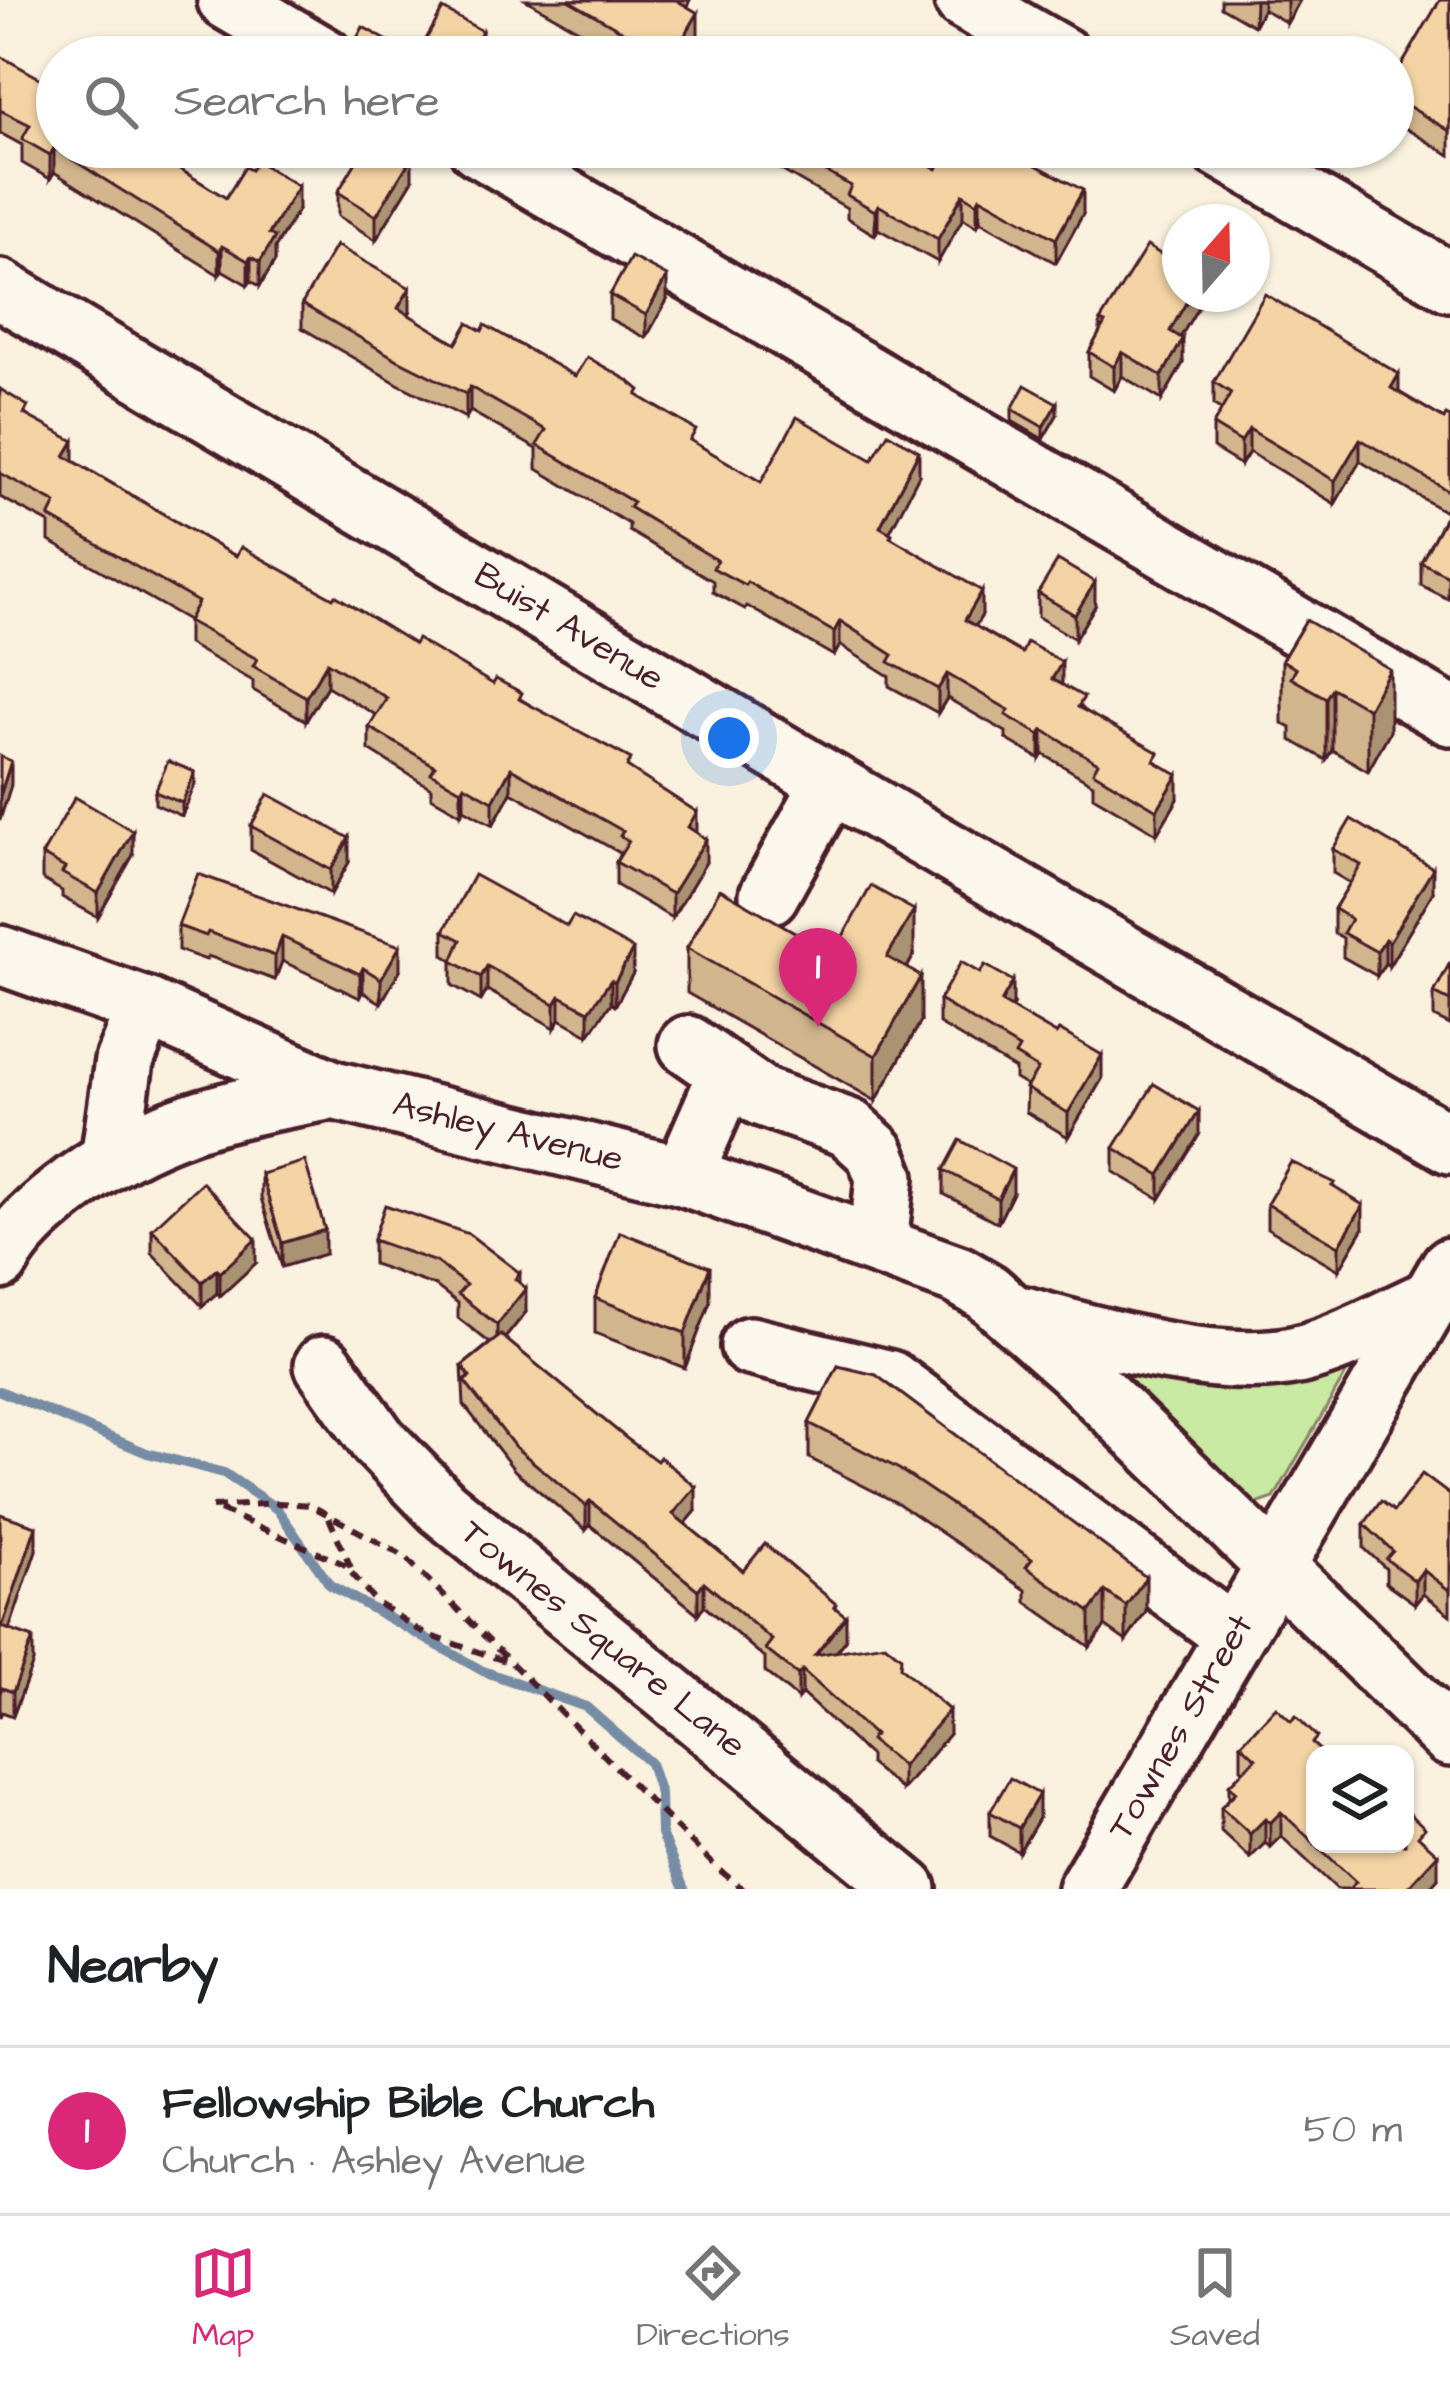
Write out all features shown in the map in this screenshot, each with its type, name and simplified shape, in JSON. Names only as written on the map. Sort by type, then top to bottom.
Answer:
[{"type":"street","points":[[227,0],[288,36]]},
{"type":"street","points":[[964,0],[1027,36]]},
{"type":"street","points":[[514,168],[1450,716]]},
{"type":"street","points":[[1254,168],[1450,282]]},
{"type":"street","name":"Buist Avenue","points":[[0,289],[1450,1144]]},
{"type":"street","points":[[769,895],[831,782]]},
{"type":"street","name":"Ashley Avenue","points":[[0,955],[146,1007],[333,1090],[683,1176],[958,1275],[1013,1312],[1450,1737]]},
{"type":"street","points":[[110,1159],[124,1061],[146,1007]]},
{"type":"street","points":[[683,1176],[708,1059],[762,1097],[849,1128],[875,1152],[885,1177],[878,1246]]},
{"type":"street","points":[[0,1260],[43,1208],[110,1159],[186,1121],[333,1090]]},
{"type":"street","name":"Ashley Avenue","points":[[1013,1312],[1096,1337],[1247,1360],[1310,1352],[1440,1283]]},
{"type":"street","name":"Townes Street","points":[[1087,1889],[1440,1283]]},
{"type":"street","points":[[750,1346],[890,1380],[1233,1635]]},
{"type":"street","name":"Townes Square Lane","points":[[324,1365],[378,1441],[442,1507],[907,1889]]},
{"type":"path","points":[[514,1664],[425,1634],[376,1602],[344,1564],[212,1507],[278,1502],[310,1505],[404,1556],[514,1664],[682,1833],[743,1889]]},
{"type":"path","points":[[327,1515],[354,1574]]},
{"type":"green space","points":[[1070,1345],[1200,1382],[1251,1389],[1295,1382],[1359,1351],[1274,1498],[1239,1510]]},
{"type":"building","points":[[568,0],[676,0],[698,13],[684,36],[631,36]]},
{"type":"building","points":[[1440,0],[1450,0],[1450,131],[1414,110],[1414,44]]},
{"type":"building","points":[[443,9],[482,31],[479,36],[428,36]]},
{"type":"building","points":[[363,27],[379,36],[358,36]]},
{"type":"building","points":[[0,56],[36,76],[36,147],[22,139],[30,125],[0,110]]},
{"type":"building","points":[[86,168],[178,168],[226,198],[244,168],[268,168],[298,186],[269,234],[275,237],[260,262],[251,257],[248,261],[222,246],[219,251]]},
{"type":"building","points":[[352,168],[405,168],[376,216],[338,192]]},
{"type":"building","points":[[819,168],[1042,168],[1083,190],[1056,239],[980,197],[977,203],[963,194],[938,239],[878,205],[875,211],[847,195],[851,186]]},
{"type":"building","points":[[336,245],[410,288],[398,308],[456,344],[468,323],[482,331],[485,325],[575,376],[587,357],[629,381],[640,390],[637,395],[696,430],[690,440],[761,482],[797,417],[872,460],[888,433],[919,451],[880,527],[982,591],[965,620],[1022,653],[1027,642],[1062,662],[1052,679],[1084,697],[1078,707],[1159,753],[1154,761],[1178,775],[1157,810],[1093,772],[1098,763],[1043,730],[1040,735],[1006,715],[1009,710],[947,674],[938,689],[889,662],[893,655],[840,621],[834,632],[713,568],[717,560],[629,507],[633,502],[537,445],[546,430],[470,387],[466,394],[398,360],[302,304]]},
{"type":"building","points":[[1147,246],[1162,255],[1162,312],[1181,312],[1170,331],[1183,339],[1162,376],[1122,352],[1114,367],[1089,352],[1105,323],[1100,321]]},
{"type":"building","points":[[631,257],[667,276],[646,315],[610,295]]},
{"type":"building","points":[[1270,297],[1399,374],[1391,388],[1444,419],[1450,417],[1450,492],[1360,439],[1335,481],[1249,429],[1241,442],[1213,425],[1231,393],[1214,382],[1255,312],[1270,312]]},
{"type":"building","points":[[1025,385],[1057,403],[1043,427],[1012,409]]},
{"type":"building","points":[[0,389],[28,406],[24,414],[74,441],[65,456],[226,551],[236,556],[241,547],[335,595],[414,644],[417,639],[493,684],[496,679],[522,693],[519,699],[631,759],[627,767],[697,812],[688,827],[706,839],[672,894],[616,862],[629,841],[620,836],[623,831],[511,768],[493,801],[464,785],[461,790],[431,773],[435,766],[369,727],[387,698],[327,662],[306,697],[253,666],[257,659],[188,621],[198,602],[49,517],[56,503],[0,473]]},
{"type":"building","points":[[1450,509],[1450,572],[1448,576],[1421,562]]},
{"type":"building","points":[[1058,560],[1095,582],[1075,615],[1038,593]]},
{"type":"building","points":[[1306,620],[1390,669],[1368,709],[1332,688],[1326,698],[1291,678],[1296,669],[1282,660]]},
{"type":"building","points":[[0,756],[11,761],[0,796]]},
{"type":"building","points":[[168,761],[195,772],[182,803],[155,792]]},
{"type":"building","points":[[268,794],[349,838],[331,870],[251,826]]},
{"type":"building","points":[[75,797],[133,831],[98,893],[62,873],[65,868],[42,855]]},
{"type":"building","points":[[1351,819],[1433,868],[1389,942],[1385,939],[1377,952],[1343,933],[1351,919],[1334,909],[1361,865],[1333,849]]},
{"type":"building","points":[[198,874],[400,946],[381,979],[282,937],[275,956],[208,932],[206,936],[178,926]]},
{"type":"building","points":[[474,875],[567,926],[573,916],[633,949],[615,982],[611,980],[589,1011],[560,996],[555,1004],[487,966],[481,977],[452,961],[461,940],[444,931]]},
{"type":"building","points":[[871,886],[914,910],[887,957],[921,976],[876,1056],[687,948],[720,889],[833,954]]},
{"type":"building","points":[[961,962],[980,973],[985,965],[1013,981],[1001,1002],[1102,1055],[1068,1113],[1026,1088],[1038,1069],[1015,1055],[1019,1048],[939,1000]]},
{"type":"building","points":[[1450,963],[1450,1001],[1434,993]]},
{"type":"building","points":[[1154,1084],[1199,1111],[1160,1175],[1114,1148]]},
{"type":"building","points":[[960,1140],[1013,1169],[998,1199],[944,1170]]},
{"type":"building","points":[[305,1161],[325,1230],[282,1243],[261,1174]]},
{"type":"building","points":[[1291,1162],[1335,1183],[1332,1186],[1363,1205],[1339,1246],[1267,1204]]},
{"type":"building","points":[[202,1182],[256,1239],[220,1273],[217,1269],[202,1282],[152,1229]]},
{"type":"building","points":[[385,1205],[469,1234],[520,1273],[515,1279],[526,1288],[497,1325],[458,1294],[466,1285],[436,1262],[373,1240]]},
{"type":"building","points":[[620,1232],[710,1267],[685,1333],[595,1298]]},
{"type":"building","points":[[501,1335],[626,1438],[657,1461],[660,1457],[696,1487],[673,1514],[743,1571],[765,1544],[836,1604],[846,1616],[815,1655],[885,1644],[901,1657],[900,1667],[949,1710],[902,1766],[802,1670],[798,1675],[765,1649],[772,1640],[704,1582],[698,1590],[590,1501],[586,1506],[515,1447],[464,1381],[470,1377],[462,1366]]},
{"type":"building","points":[[838,1366],[876,1375],[1146,1577],[1126,1606],[1105,1591],[1090,1612],[1026,1567],[1032,1559],[899,1469],[809,1423]]},
{"type":"building","points":[[1422,1474],[1450,1495],[1450,1591],[1423,1570],[1415,1581],[1386,1559],[1393,1551],[1364,1524],[1381,1501],[1394,1511]]},
{"type":"building","points":[[0,1514],[36,1526],[2,1627],[33,1638],[13,1692],[2,1688],[0,1693]]},
{"type":"building","points":[[1276,1707],[1291,1721],[1296,1716],[1317,1737],[1314,1745],[1306,1745],[1306,1836],[1281,1812],[1250,1834],[1221,1807],[1236,1792],[1229,1785],[1256,1758],[1241,1744]]},
{"type":"building","points":[[1010,1778],[1039,1794],[1019,1828],[990,1812]]},
{"type":"building","points":[[1414,1818],[1425,1828],[1418,1836],[1438,1854],[1406,1889],[1349,1889],[1356,1882],[1325,1853],[1414,1853]]},
{"type":"waterway","points":[[0,1391],[147,1453],[224,1473],[277,1509],[330,1585],[483,1671],[586,1707],[650,1763],[660,1794],[661,1834],[684,1889]]},
{"type":"place","name":"Fellowship Bible Church","points":[[818,1027]]}]
